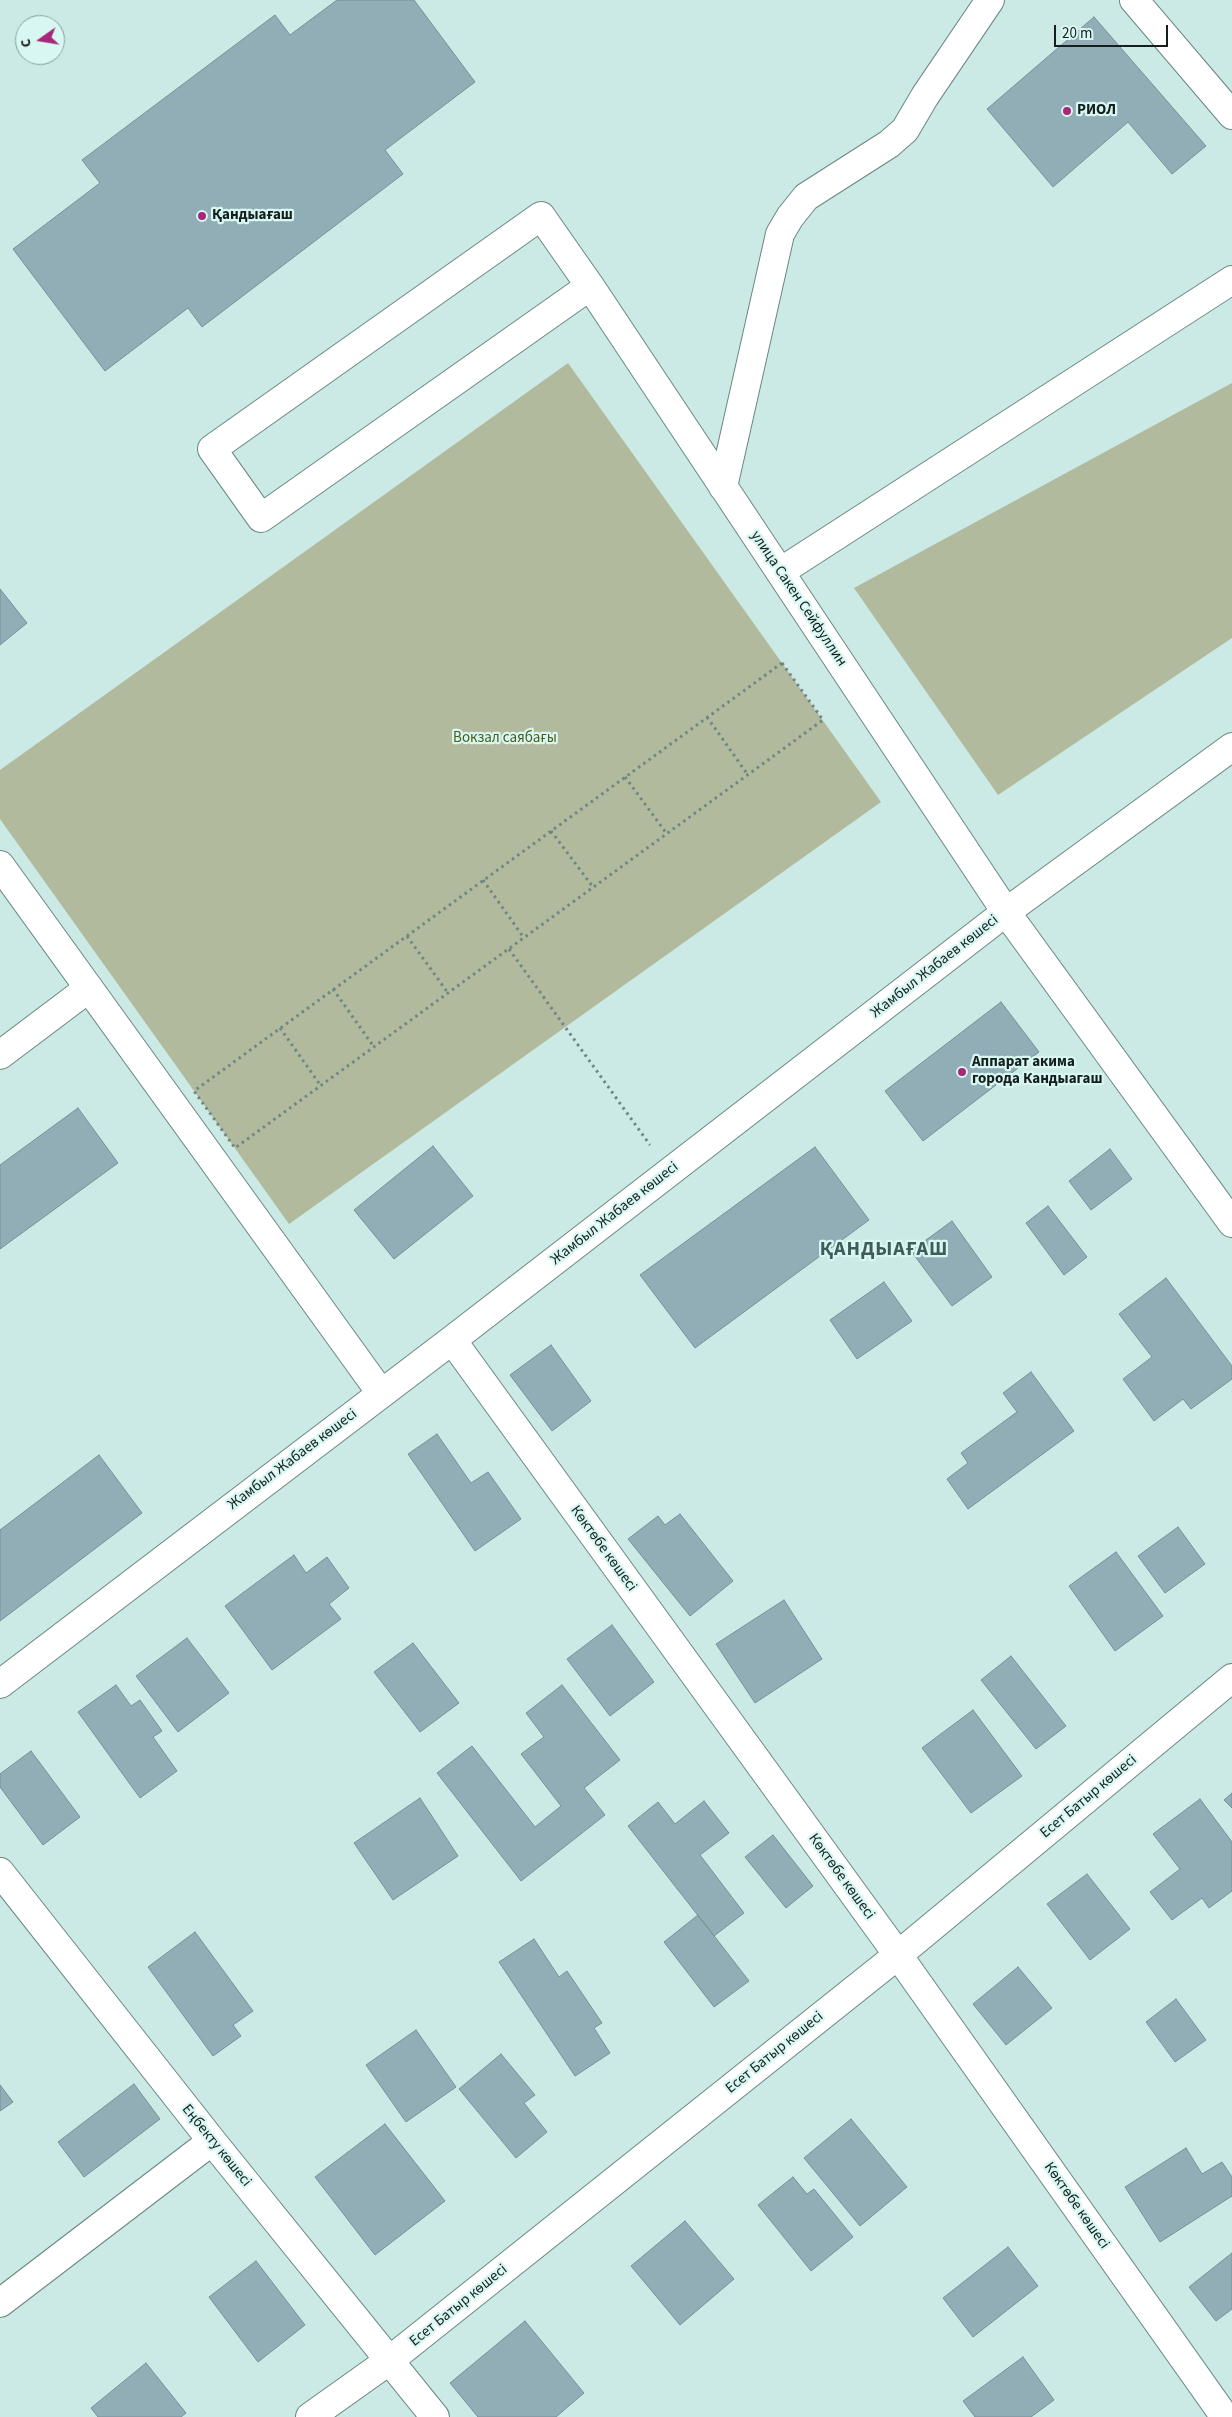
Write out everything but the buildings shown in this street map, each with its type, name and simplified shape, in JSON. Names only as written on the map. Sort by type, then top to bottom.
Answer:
[{"type":"street","points":[[723,486],[780,234],[790,217],[806,197],[889,144],[905,130],[990,0]]},
{"type":"street","points":[[1134,0],[1232,116]]},
{"type":"street","name":"улица Сакен Сейфуллин","points":[[590,286],[261,518],[212,449],[541,216],[590,286],[1006,912],[1232,1223]]},
{"type":"street","points":[[780,572],[1232,280]]},
{"type":"street","name":"Жамбыл Жабаев көшесі","points":[[0,1684],[452,1340],[1006,912],[1232,747]]},
{"type":"street","points":[[0,864],[381,1393]]},
{"type":"street","points":[[0,1055],[89,988]]},
{"type":"street","name":"Көктөбе көшесі","points":[[452,1340],[898,1955],[1225,2417]]},
{"type":"street","name":"Есет Батыр көшесі","points":[[310,2417],[390,2360],[898,1955],[1232,1678]]},
{"type":"street","name":"Еңбекту көшесі","points":[[0,1872],[212,2141],[435,2417]]},
{"type":"street","points":[[0,2303],[212,2141]]},
{"type":"path","points":[[782,663],[823,720],[748,775],[235,1148],[194,1091],[782,663]]},
{"type":"path","points":[[707,717],[748,775]]},
{"type":"path","points":[[625,777],[667,834]]},
{"type":"path","points":[[551,831],[593,887]]},
{"type":"path","points":[[483,880],[524,938]]},
{"type":"path","points":[[407,936],[448,993]]},
{"type":"path","points":[[509,949],[670,1172]]},
{"type":"path","points":[[333,989],[374,1047]]},
{"type":"path","points":[[280,1028],[321,1086]]},
{"type":"green space","name":"Вокзал саябағы","points":[[568,363],[881,802],[289,1224],[0,819],[0,770]]},
{"type":"green space","points":[[1232,383],[1232,638],[998,795],[854,588]]},
{"type":"place","name":"РИОЛ","points":[[1067,111]]},
{"type":"place","name":"Қандыағаш","points":[[202,216]]},
{"type":"place","name":"Аппарат акима города Кандыагаш","points":[[962,1072]]},
{"type":"district","name":"ҚАНДЫАҒАШ","points":[[884,1251]]}]
